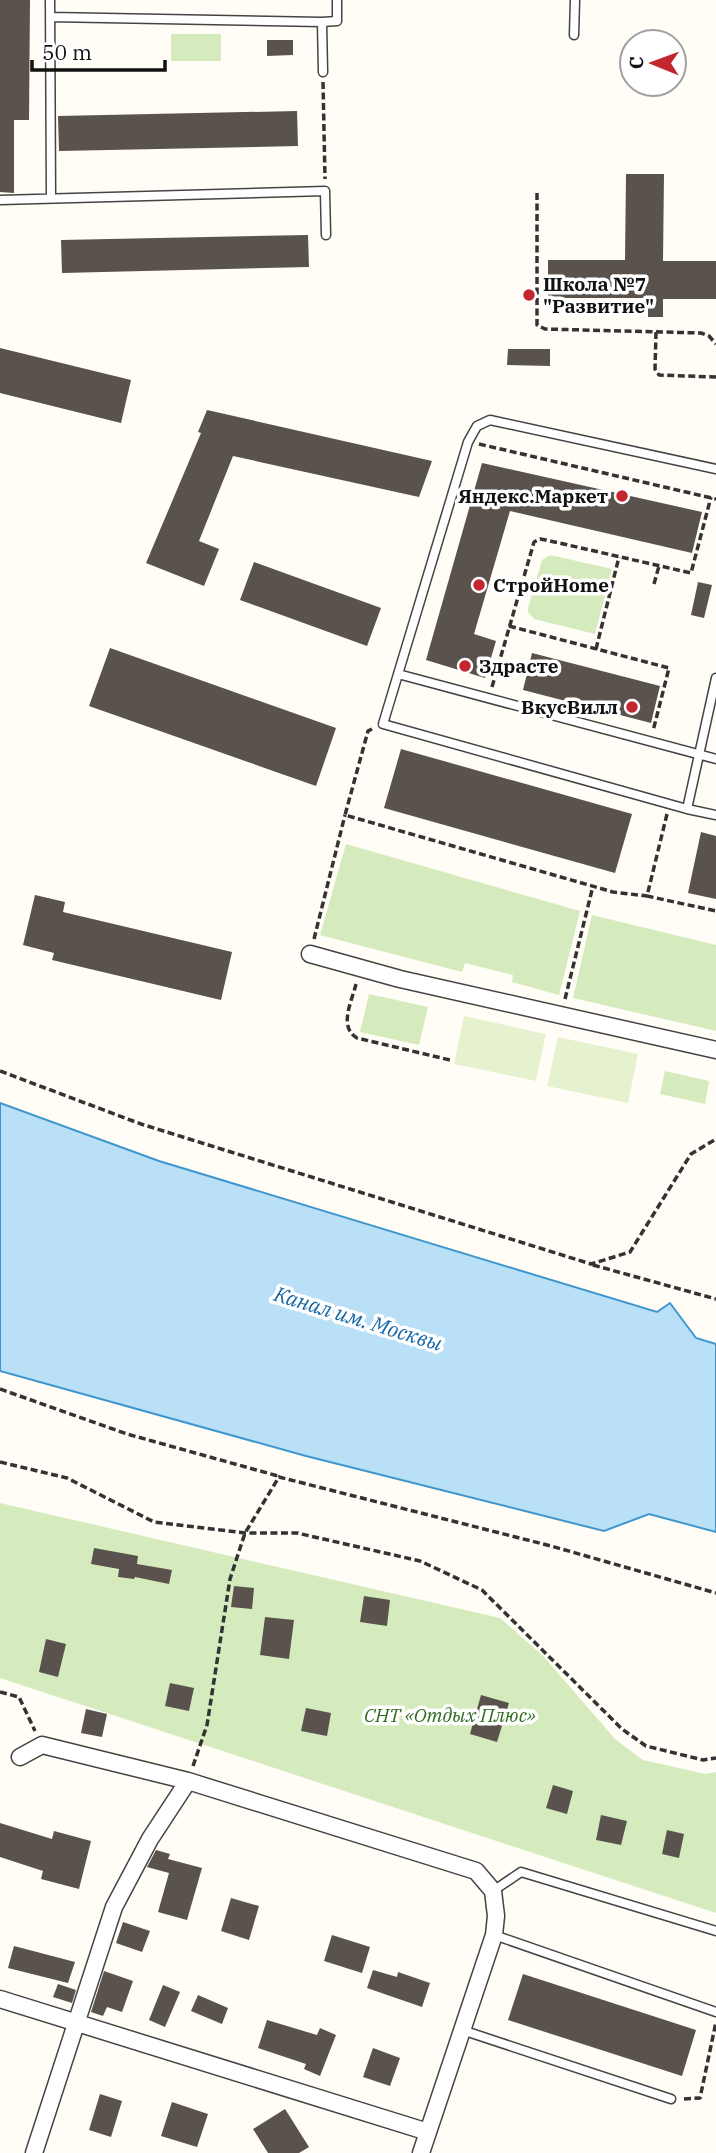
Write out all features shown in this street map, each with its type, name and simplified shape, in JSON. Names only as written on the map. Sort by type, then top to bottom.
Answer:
[{"type":"street","points":[[310,954],[400,979],[716,1050]]},
{"type":"street","points":[[20,1757],[42,1745],[188,1782],[476,1871],[493,1891],[494,1934],[421,2153]]},
{"type":"street","points":[[34,2153],[114,1907],[150,1839],[188,1782]]},
{"type":"street","points":[[0,1999],[428,2132]]},
{"type":"lane","points":[[50,0],[51,198]]},
{"type":"lane","points":[[50,17],[322,22],[337,21],[337,0]]},
{"type":"lane","points":[[574,35],[575,0]]},
{"type":"lane","points":[[322,22],[323,72]]},
{"type":"lane","points":[[0,200],[325,191],[326,235]]},
{"type":"lane","points":[[716,469],[490,420],[477,426],[468,442],[383,724],[670,805],[716,815]]},
{"type":"lane","points":[[398,674],[716,760]]},
{"type":"lane","points":[[687,809],[716,678]]},
{"type":"lane","points":[[493,1891],[521,1872],[716,1931]]},
{"type":"lane","points":[[494,1934],[716,2012]]},
{"type":"lane","points":[[462,2030],[671,2099]]},
{"type":"path","points":[[323,72],[325,191]]},
{"type":"path","points":[[537,193],[537,325],[545,330],[705,334],[716,344]]},
{"type":"path","points":[[656,332],[655,369],[659,375],[716,377]]},
{"type":"path","points":[[468,442],[714,498],[691,573],[546,540],[534,542],[488,699]]},
{"type":"path","points":[[596,649],[619,556]]},
{"type":"path","points":[[654,584],[659,565]]},
{"type":"path","points":[[509,626],[669,668],[650,743]]},
{"type":"path","points":[[310,954],[368,731],[383,724]]},
{"type":"path","points":[[647,896],[670,805]]},
{"type":"path","points":[[345,815],[613,892],[647,896],[716,911]]},
{"type":"path","points":[[561,1015],[593,886]]},
{"type":"path","points":[[360,968],[346,1021],[351,1034],[357,1038],[450,1060]]},
{"type":"path","points":[[0,1071],[142,1124],[591,1264],[716,1299]]},
{"type":"path","points":[[591,1264],[630,1252],[691,1154],[716,1139]]},
{"type":"path","points":[[0,1389],[127,1434],[279,1477],[551,1546],[716,1593]]},
{"type":"path","points":[[0,1462],[67,1478],[154,1522],[245,1533],[298,1533],[421,1561],[482,1590],[622,1729],[646,1746],[703,1760],[716,1758]]},
{"type":"path","points":[[188,1782],[207,1725],[230,1579],[245,1533],[279,1477]]},
{"type":"path","points":[[0,1692],[19,1697],[42,1745]]},
{"type":"path","points":[[671,2099],[700,2098],[716,2021]]},
{"type":"green space","points":[[171,34],[221,34],[221,61],[171,61]]},
{"type":"green space","points":[[550,555],[612,569],[595,634],[534,619],[528,612],[542,560]]},
{"type":"green space","points":[[346,844],[580,911],[559,995],[512,982],[513,975],[465,963],[462,972],[320,935]]},
{"type":"green space","points":[[592,915],[716,945],[716,1031],[573,998]]},
{"type":"green space","points":[[369,994],[428,1007],[419,1045],[360,1032]]},
{"type":"green space","points":[[464,1016],[546,1034],[536,1081],[454,1064]]},
{"type":"green space","points":[[558,1037],[638,1054],[628,1103],[547,1086]]},
{"type":"green space","points":[[665,1071],[709,1081],[705,1104],[660,1094]]},
{"type":"green space","name":"СНТ «Отдых Плюс»","points":[[0,1503],[500,1618],[544,1657],[615,1739],[643,1760],[706,1774],[716,1772],[716,1913],[0,1678]]},
{"type":"water","name":"Канал им. Москвы","points":[[0,1103],[159,1161],[657,1312],[670,1303],[696,1338],[716,1344],[716,1532],[649,1514],[604,1531],[306,1456],[0,1371]]},
{"type":"building","points":[[0,0],[30,0],[29,120],[14,120],[14,193],[0,192]]},
{"type":"building","points":[[267,40],[293,40],[293,55],[267,56]]},
{"type":"building","points":[[297,111],[298,146],[59,151],[58,116]]},
{"type":"building","points":[[626,174],[664,174],[663,261],[716,261],[716,299],[663,299],[663,317],[648,317],[648,298],[548,298],[548,260],[625,260]]},
{"type":"building","points":[[308,235],[309,267],[62,273],[61,240]]},
{"type":"building","points":[[0,348],[131,380],[121,423],[0,393]]},
{"type":"building","points":[[508,349],[550,349],[550,366],[507,365]]},
{"type":"building","points":[[207,410],[432,461],[419,497],[233,456],[199,541],[219,549],[204,586],[146,563],[201,433],[198,432]]},
{"type":"building","points":[[482,463],[702,512],[692,553],[510,511],[474,634],[496,641],[485,678],[426,660]]},
{"type":"building","points":[[254,562],[381,608],[367,646],[240,600]]},
{"type":"building","points":[[698,582],[712,585],[704,618],[691,615]]},
{"type":"building","points":[[110,648],[336,728],[316,786],[89,706]]},
{"type":"building","points":[[532,653],[660,686],[651,723],[523,690]]},
{"type":"building","points":[[401,749],[632,814],[615,873],[384,808]]},
{"type":"building","points":[[701,832],[716,836],[716,899],[688,893]]},
{"type":"building","points":[[35,895],[65,902],[63,912],[232,952],[221,1000],[52,960],[54,953],[23,945]]},
{"type":"building","points":[[94,1548],[138,1556],[137,1564],[172,1570],[169,1584],[135,1577],[118,1577],[119,1569],[91,1564]]},
{"type":"building","points":[[234,1586],[254,1588],[252,1609],[231,1607]]},
{"type":"building","points":[[364,1596],[390,1600],[387,1626],[360,1622]]},
{"type":"building","points":[[265,1617],[294,1620],[289,1659],[260,1655]]},
{"type":"building","points":[[46,1639],[66,1644],[58,1677],[39,1672]]},
{"type":"building","points":[[170,1683],[194,1688],[189,1711],[165,1706]]},
{"type":"building","points":[[481,1695],[509,1703],[497,1742],[470,1734]]},
{"type":"building","points":[[306,1708],[331,1713],[327,1736],[301,1731]]},
{"type":"building","points":[[86,1709],[107,1714],[102,1737],[81,1733]]},
{"type":"building","points":[[553,1785],[573,1791],[567,1814],[546,1808]]},
{"type":"building","points":[[601,1815],[627,1821],[621,1845],[596,1840]]},
{"type":"building","points":[[0,1823],[52,1839],[54,1831],[91,1841],[79,1889],[41,1879],[43,1871],[0,1857]]},
{"type":"building","points":[[667,1830],[684,1834],[679,1858],[662,1854]]},
{"type":"building","points":[[156,1850],[170,1854],[168,1859],[202,1868],[187,1920],[158,1912],[169,1873],[147,1867]]},
{"type":"building","points":[[231,1898],[259,1906],[249,1940],[221,1931]]},
{"type":"building","points":[[123,1922],[150,1931],[142,1952],[116,1943]]},
{"type":"building","points":[[332,1935],[370,1947],[362,1973],[324,1961]]},
{"type":"building","points":[[14,1946],[75,1962],[68,1983],[8,1968]]},
{"type":"building","points":[[373,1970],[397,1977],[398,1972],[430,1983],[422,2007],[367,1988]]},
{"type":"building","points":[[104,1971],[133,1981],[122,2012],[107,2007],[103,2016],[91,2012]]},
{"type":"building","points":[[523,1974],[696,2030],[682,2076],[508,2020]]},
{"type":"building","points":[[58,1984],[76,1990],[72,2003],[53,1997]]},
{"type":"building","points":[[163,1985],[180,1992],[165,2027],[149,2020]]},
{"type":"building","points":[[198,1995],[228,2008],[222,2024],[191,2011]]},
{"type":"building","points":[[267,2020],[317,2035],[320,2028],[336,2035],[320,2076],[304,2069],[306,2064],[258,2048]]},
{"type":"building","points":[[373,2048],[400,2058],[390,2086],[363,2077]]},
{"type":"building","points":[[100,2094],[122,2101],[111,2137],[89,2130]]},
{"type":"building","points":[[172,2102],[208,2114],[197,2147],[161,2136]]},
{"type":"building","points":[[285,2109],[309,2147],[299,2153],[268,2153],[253,2129]]},
{"type":"place","name":"Школа №7 \"Развитие\"","points":[[529,295]]},
{"type":"place","name":"Яндекс.Маркет","points":[[622,496]]},
{"type":"place","name":"СтройHome","points":[[479,585]]},
{"type":"place","name":"Здрасте","points":[[465,666]]},
{"type":"place","name":"ВкусВилл","points":[[632,707]]}]
